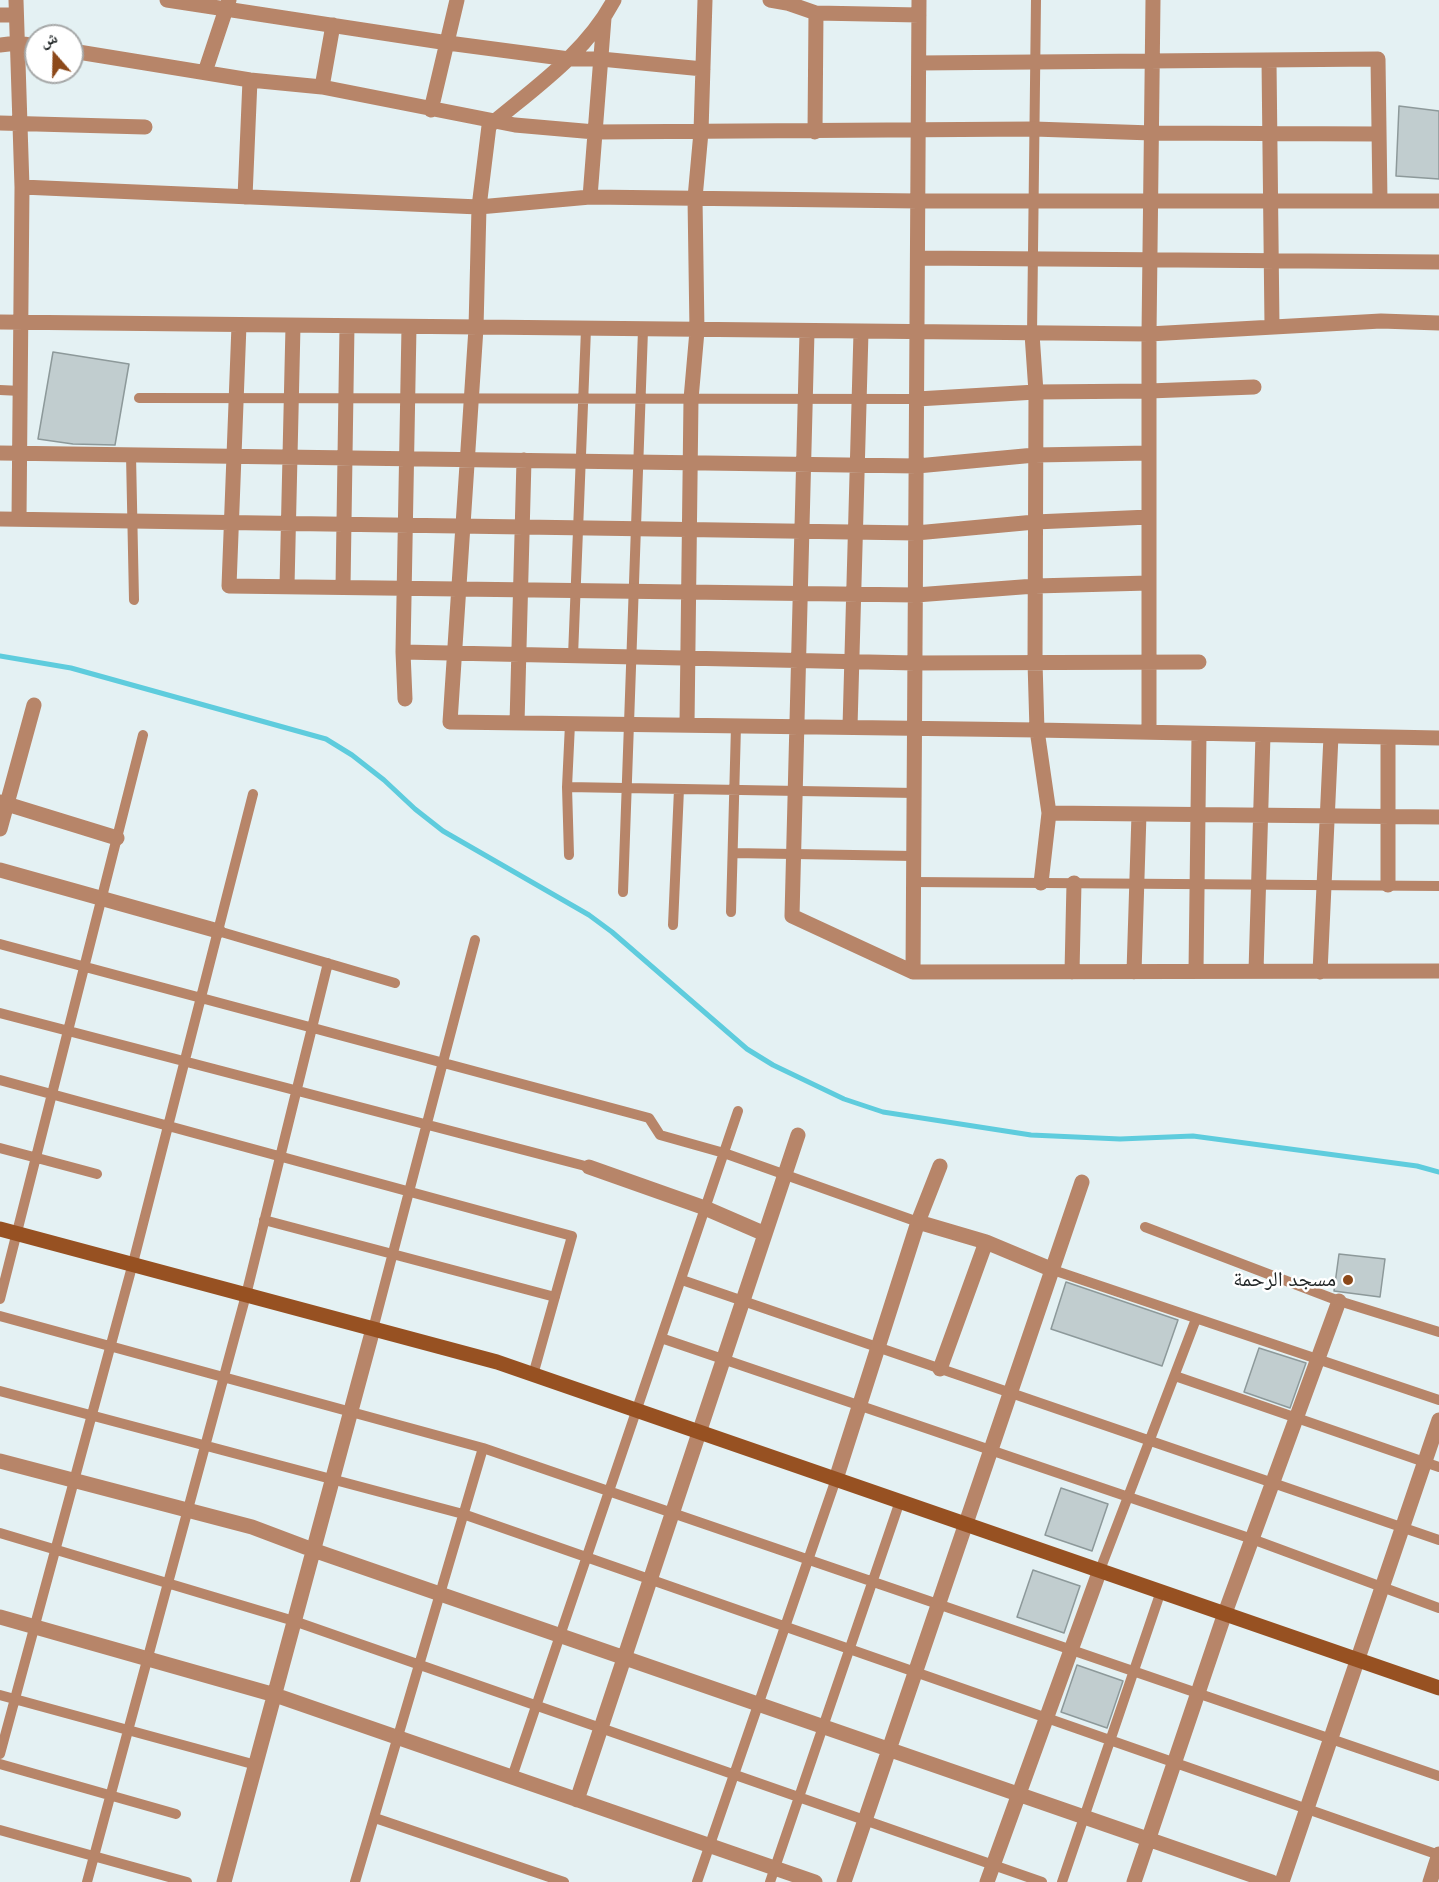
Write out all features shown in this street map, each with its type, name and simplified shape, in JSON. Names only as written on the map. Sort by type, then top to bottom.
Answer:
[{"type":"street","points":[[167,0],[228,4],[333,25],[569,59],[601,59],[703,69]]},
{"type":"street","points":[[431,110],[457,0]]},
{"type":"street","points":[[614,0],[604,18],[569,59],[489,126],[479,207],[476,328],[450,722],[1439,738]]},
{"type":"street","points":[[687,725],[692,399],[697,331],[695,198],[705,0]]},
{"type":"street","points":[[770,0],[816,13],[919,8],[913,972]]},
{"type":"street","points":[[1149,732],[1149,334],[1154,0]]},
{"type":"street","points":[[205,72],[228,4]]},
{"type":"street","points":[[0,15],[16,8],[22,187],[19,519]]},
{"type":"street","points":[[815,132],[816,13]]},
{"type":"street","points":[[590,197],[604,18]]},
{"type":"street","points":[[322,87],[333,25]]},
{"type":"street","points":[[0,45],[24,44]]},
{"type":"street","points":[[84,53],[250,80],[322,87],[496,121],[595,132],[1034,129],[1152,133],[1378,134]]},
{"type":"street","points":[[919,63],[1378,59],[1380,201]]},
{"type":"street","points":[[1269,61],[1272,326]]},
{"type":"street","points":[[245,197],[250,80]]},
{"type":"street","points":[[0,123],[145,127]]},
{"type":"street","points":[[22,187],[479,207],[590,197],[918,201],[1439,201]]},
{"type":"street","points":[[918,258],[1439,262]]},
{"type":"street","points":[[0,322],[1032,334],[1149,334],[1381,321],[1439,323]]},
{"type":"street","points":[[239,325],[229,586],[916,595],[1035,586],[1149,583]]},
{"type":"street","points":[[287,586],[293,326]]},
{"type":"street","points":[[343,587],[347,326]]},
{"type":"street","points":[[405,699],[403,652],[409,327]]},
{"type":"street","points":[[807,332],[792,916],[913,972],[1439,971]]},
{"type":"street","points":[[850,727],[861,333]]},
{"type":"street","points":[[1032,334],[1036,392],[1037,730],[1048,813],[1041,883]]},
{"type":"street","points":[[917,399],[1036,392],[1254,387]]},
{"type":"street","points":[[0,453],[917,466],[1035,455],[1149,453]]},
{"type":"street","points":[[517,723],[524,460]]},
{"type":"street","points":[[0,519],[916,533],[1035,522],[1149,517]]},
{"type":"street","points":[[403,652],[915,663],[1198,662]]},
{"type":"street","points":[[0,829],[3,803],[34,705]]},
{"type":"street","points":[[1196,971],[1199,734]]},
{"type":"street","points":[[1256,971],[1263,735]]},
{"type":"street","points":[[1320,972],[1331,736]]},
{"type":"street","points":[[1388,737],[1388,885]]},
{"type":"street","points":[[3,803],[117,838]]},
{"type":"street","points":[[1048,813],[1439,817]]},
{"type":"street","points":[[1134,972],[1139,814]]},
{"type":"street","points":[[0,870],[218,931]]},
{"type":"street","points":[[1072,972],[1074,883]]},
{"type":"street","points":[[577,1800],[798,1136]]},
{"type":"street","points":[[836,1479],[918,1222],[940,1166]]},
{"type":"street","points":[[589,1167],[705,1208],[765,1234]]},
{"type":"street","points":[[844,1882],[1082,1182]]},
{"type":"street","points":[[918,1222],[986,1242],[1053,1270]]},
{"type":"street","points":[[0,1229],[497,1362],[1439,1688]]},
{"type":"street","points":[[940,1369],[986,1242]]},
{"type":"street","points":[[1134,1882],[1225,1613],[1339,1301]]},
{"type":"street","points":[[224,1882],[373,1329]]},
{"type":"street","points":[[1282,1882],[1402,1528],[1432,1465],[1439,1420]]},
{"type":"street","points":[[0,1461],[252,1527],[313,1551],[1272,1882]]},
{"type":"street","points":[[987,1882],[1100,1570]]},
{"type":"street","points":[[0,1617],[275,1695],[709,1845],[772,1875],[815,1882]]},
{"type":"street","points":[[1430,1882],[1439,1855]]},
{"type":"lane","points":[[1032,334],[1036,0]]},
{"type":"lane","points":[[573,656],[586,329]]},
{"type":"lane","points":[[623,892],[643,330]]},
{"type":"lane","points":[[0,390],[21,391]]},
{"type":"lane","points":[[139,398],[917,399]]},
{"type":"lane","points":[[131,455],[134,600]]},
{"type":"lane","points":[[569,855],[567,787],[570,724]]},
{"type":"lane","points":[[731,912],[736,726]]},
{"type":"lane","points":[[0,1299],[143,735]]},
{"type":"lane","points":[[567,787],[915,793]]},
{"type":"lane","points":[[673,925],[679,789]]},
{"type":"lane","points":[[0,1754],[133,1263],[253,794]]},
{"type":"lane","points":[[733,853],[914,856]]},
{"type":"lane","points":[[914,882],[1439,886]]},
{"type":"lane","points":[[218,931],[395,983]]},
{"type":"lane","points":[[373,1329],[475,940]]},
{"type":"lane","points":[[0,945],[649,1118],[660,1135],[724,1153],[918,1222]]},
{"type":"lane","points":[[87,1882],[246,1295],[328,963]]},
{"type":"lane","points":[[0,1013],[589,1167]]},
{"type":"lane","points":[[0,1080],[572,1236],[533,1375]]},
{"type":"lane","points":[[512,1777],[738,1111]]},
{"type":"lane","points":[[0,1148],[97,1174]]},
{"type":"lane","points":[[264,1220],[555,1298]]},
{"type":"lane","points":[[1145,1227],[1339,1301],[1439,1332]]},
{"type":"lane","points":[[1053,1270],[1439,1400]]},
{"type":"lane","points":[[682,1280],[1439,1540]]},
{"type":"lane","points":[[0,1316],[483,1448],[1439,1776]]},
{"type":"lane","points":[[1100,1570],[1196,1319]]},
{"type":"lane","points":[[661,1338],[1252,1539],[1439,1608]]},
{"type":"lane","points":[[1175,1376],[1432,1465]]},
{"type":"lane","points":[[0,1391],[463,1515],[1439,1855]]},
{"type":"lane","points":[[355,1882],[483,1448]]},
{"type":"lane","points":[[697,1882],[836,1479]]},
{"type":"lane","points":[[772,1875],[900,1501]]},
{"type":"lane","points":[[0,1533],[294,1622],[1042,1882]]},
{"type":"lane","points":[[1062,1882],[1161,1592]]},
{"type":"lane","points":[[0,1695],[256,1765]]},
{"type":"lane","points":[[0,1764],[176,1814]]},
{"type":"lane","points":[[375,1818],[564,1882]]},
{"type":"lane","points":[[0,1830],[188,1882]]},
{"type":"building","points":[[1399,106],[1439,111],[1439,179],[1396,176]]},
{"type":"building","points":[[53,352],[129,364],[115,445],[73,444],[38,439]]},
{"type":"building","points":[[1339,1254],[1385,1259],[1380,1297],[1334,1291]]},
{"type":"building","points":[[1066,1282],[1178,1320],[1162,1366],[1051,1329]]},
{"type":"building","points":[[1259,1348],[1306,1363],[1290,1408],[1244,1392]]},
{"type":"building","points":[[1061,1488],[1108,1504],[1092,1551],[1045,1535]]},
{"type":"building","points":[[1033,1570],[1080,1586],[1064,1633],[1017,1617]]},
{"type":"building","points":[[1077,1665],[1123,1681],[1107,1728],[1061,1712]]},
{"type":"waterway","points":[[0,656],[71,668],[326,739],[352,755],[384,780],[443,831],[589,915],[612,932],[747,1049],[773,1065],[844,1099],[883,1112],[1031,1135],[1120,1139],[1193,1136],[1417,1166],[1439,1172]]},
{"type":"place","name":"مسجد الرحمة","points":[[1348,1280]]}]
